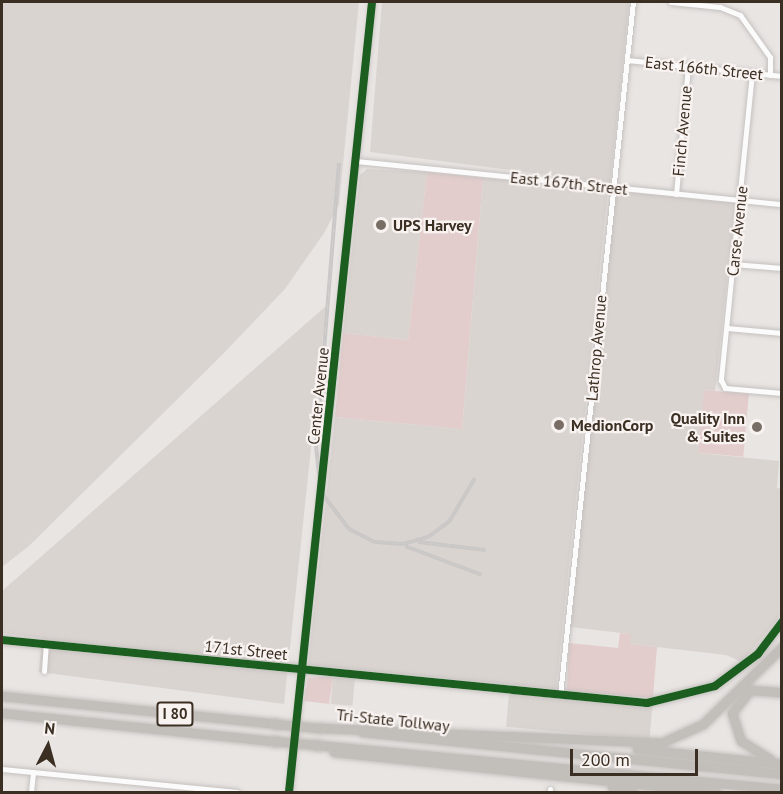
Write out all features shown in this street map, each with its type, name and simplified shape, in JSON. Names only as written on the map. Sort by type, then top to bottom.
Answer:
[{"type":"highway","points":[[319,728],[572,742],[651,744],[683,737],[708,720],[782,647]]},
{"type":"highway","points":[[782,692],[761,687],[746,692],[732,720],[746,747],[782,763]]},
{"type":"highway","name":"Tri-State Tollway","points":[[2,696],[782,774]]},
{"type":"highway","name":"Tri-State Tollway","points":[[2,713],[317,747],[782,789]]},
{"type":"highway","points":[[572,742],[782,763]]},
{"type":"highway","points":[[317,747],[632,792]]},
{"type":"highway","points":[[506,773],[716,792]]},
{"type":"street","name":"Center Avenue","points":[[289,792],[372,2]]},
{"type":"street","name":"Lathrop Avenue","points":[[560,695],[633,2]]},
{"type":"street","points":[[671,2],[720,7],[740,15],[770,57],[770,75]]},
{"type":"street","name":"East 166th Street","points":[[627,60],[782,76]]},
{"type":"street","name":"Finch Avenue","points":[[676,194],[688,67]]},
{"type":"street","name":"Carse Avenue","points":[[752,73],[727,328],[724,388],[782,393]]},
{"type":"street","name":"East 167th Street","points":[[356,161],[782,204]]},
{"type":"street","points":[[733,264],[782,267]]},
{"type":"street","points":[[727,328],[782,333]]},
{"type":"street","name":"171st Street","points":[[2,640],[647,704],[694,694],[737,672],[782,622]]},
{"type":"street","points":[[44,671],[46,644]]},
{"type":"street","points":[[2,769],[237,792]]},
{"type":"street","points":[[32,792],[33,772]]},
{"type":"street","points":[[162,792],[163,785]]},
{"type":"shaded area","points":[[2,2],[359,2],[339,205],[324,233],[285,289],[222,355],[29,546],[2,567]]},
{"type":"shaded area","points":[[382,2],[629,2],[610,183],[370,152]]},
{"type":"shaded area","points":[[367,169],[427,172],[408,340],[343,333],[360,175]]},
{"type":"shaded area","points":[[427,172],[483,178],[462,429],[335,417],[343,333],[408,340]]},
{"type":"shaded area","points":[[483,178],[608,191],[556,689],[308,665],[335,417],[462,429]]},
{"type":"shaded area","points":[[614,191],[735,203],[715,391],[705,390],[699,453],[779,461],[777,488],[782,489],[781,614],[742,662],[726,655],[630,644],[630,634],[570,627]]},
{"type":"shaded area","points":[[326,306],[284,704],[39,672],[42,638],[2,633],[2,591]]},
{"type":"shaded area","points":[[704,390],[749,394],[743,457],[699,453]]},
{"type":"shaded area","points":[[620,633],[631,634],[630,644],[657,647],[653,698],[567,691],[569,643],[618,648]]},
{"type":"shaded area","points":[[333,676],[355,678],[352,706],[331,704]]},
{"type":"shaded area","points":[[333,676],[329,704],[304,701],[308,678]]},
{"type":"shaded area","points":[[509,693],[652,706],[649,739],[506,727]]},
{"type":"railway","points":[[339,163],[316,446],[321,492],[349,529],[375,542],[403,544],[428,537],[449,522],[475,478]]},
{"type":"railway","points":[[418,542],[486,550]]},
{"type":"railway","points":[[405,546],[482,575]]},
{"type":"cycle path","points":[[289,792],[372,2]]},
{"type":"cycle path","points":[[2,640],[647,703],[715,686],[758,654],[782,622]]},
{"type":"place","name":"UPS Harvey","points":[[381,225]]},
{"type":"place","name":"MedionCorp","points":[[559,425]]},
{"type":"place","name":"Quality Inn & Suites","points":[[757,427]]}]
